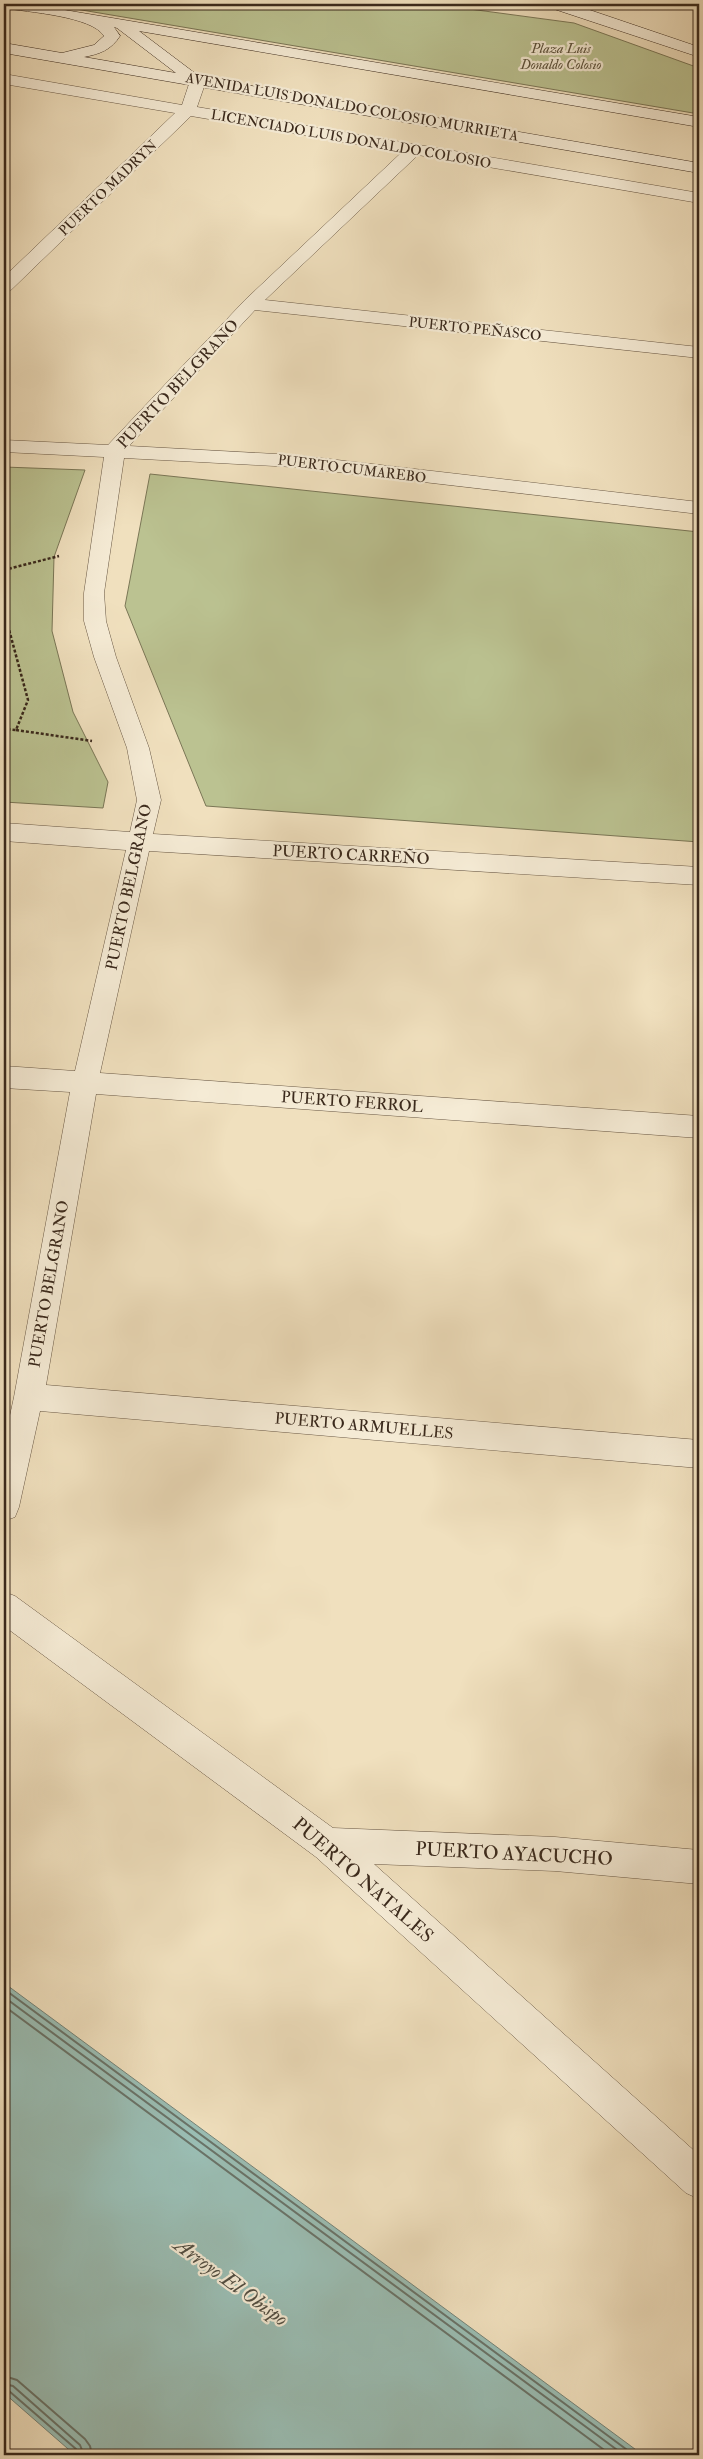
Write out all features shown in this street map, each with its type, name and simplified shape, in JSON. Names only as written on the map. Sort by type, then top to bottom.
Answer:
[{"type":"street","points":[[4,4],[699,122]]},
{"type":"street","points":[[559,4],[699,52]]},
{"type":"street","points":[[45,56],[98,50],[109,43],[112,36],[107,28],[86,18]]},
{"type":"street","points":[[116,23],[179,72]]},
{"type":"street","points":[[179,72],[179,58],[190,48],[231,42]]},
{"type":"street","name":"AVENIDA LUIS DONALDO COLOSIO MURRIETA","points":[[4,48],[45,56],[179,72],[198,81],[699,168]]},
{"type":"street","name":"LICENCIADO LUIS DONALDO COLOSIO","points":[[4,79],[699,198]]},
{"type":"street","name":"PUERTO MADRYN","points":[[4,286],[188,110],[198,81]]},
{"type":"street","name":"PUERTO BELGRANO","points":[[4,1507],[29,1397],[85,1082],[141,842],[148,800],[138,748],[104,657],[95,621],[94,593],[115,450],[251,304],[414,150]]},
{"type":"street","name":"PUERTO PEÑASCO","points":[[251,304],[699,353]]},
{"type":"street","name":"PUERTO CUMAREBO","points":[[4,446],[115,450],[294,461],[495,486],[699,508]]},
{"type":"street","name":"PUERTO CARREÑO","points":[[4,832],[699,876]]},
{"type":"street","name":"PUERTO FERROL","points":[[4,1077],[699,1128]]},
{"type":"street","name":"PUERTO ARMUELLES","points":[[29,1397],[699,1454]]},
{"type":"street","name":"PUERTO NATALES","points":[[4,1607],[328,1845],[699,2180]]},
{"type":"street","name":"PUERTO AYACUCHO","points":[[328,1845],[555,1854],[699,1868]]},
{"type":"path","points":[[4,570],[101,544]]},
{"type":"path","points":[[4,611],[28,700],[16,730]]},
{"type":"path","points":[[4,730],[16,730],[138,748]]},
{"type":"green space","name":"Plaza Luis Donaldo Colosio","points":[[46,4],[432,4],[574,23],[699,68],[699,114]]},
{"type":"green space","points":[[4,467],[85,470],[54,557],[52,631],[73,712],[108,782],[103,808],[4,802]]},
{"type":"green space","points":[[150,474],[699,532],[699,842],[206,806],[125,606]]},
{"type":"water","name":"Arroyo El Obispo","points":[[4,1983],[643,2455],[75,2455],[4,2393]]}]
